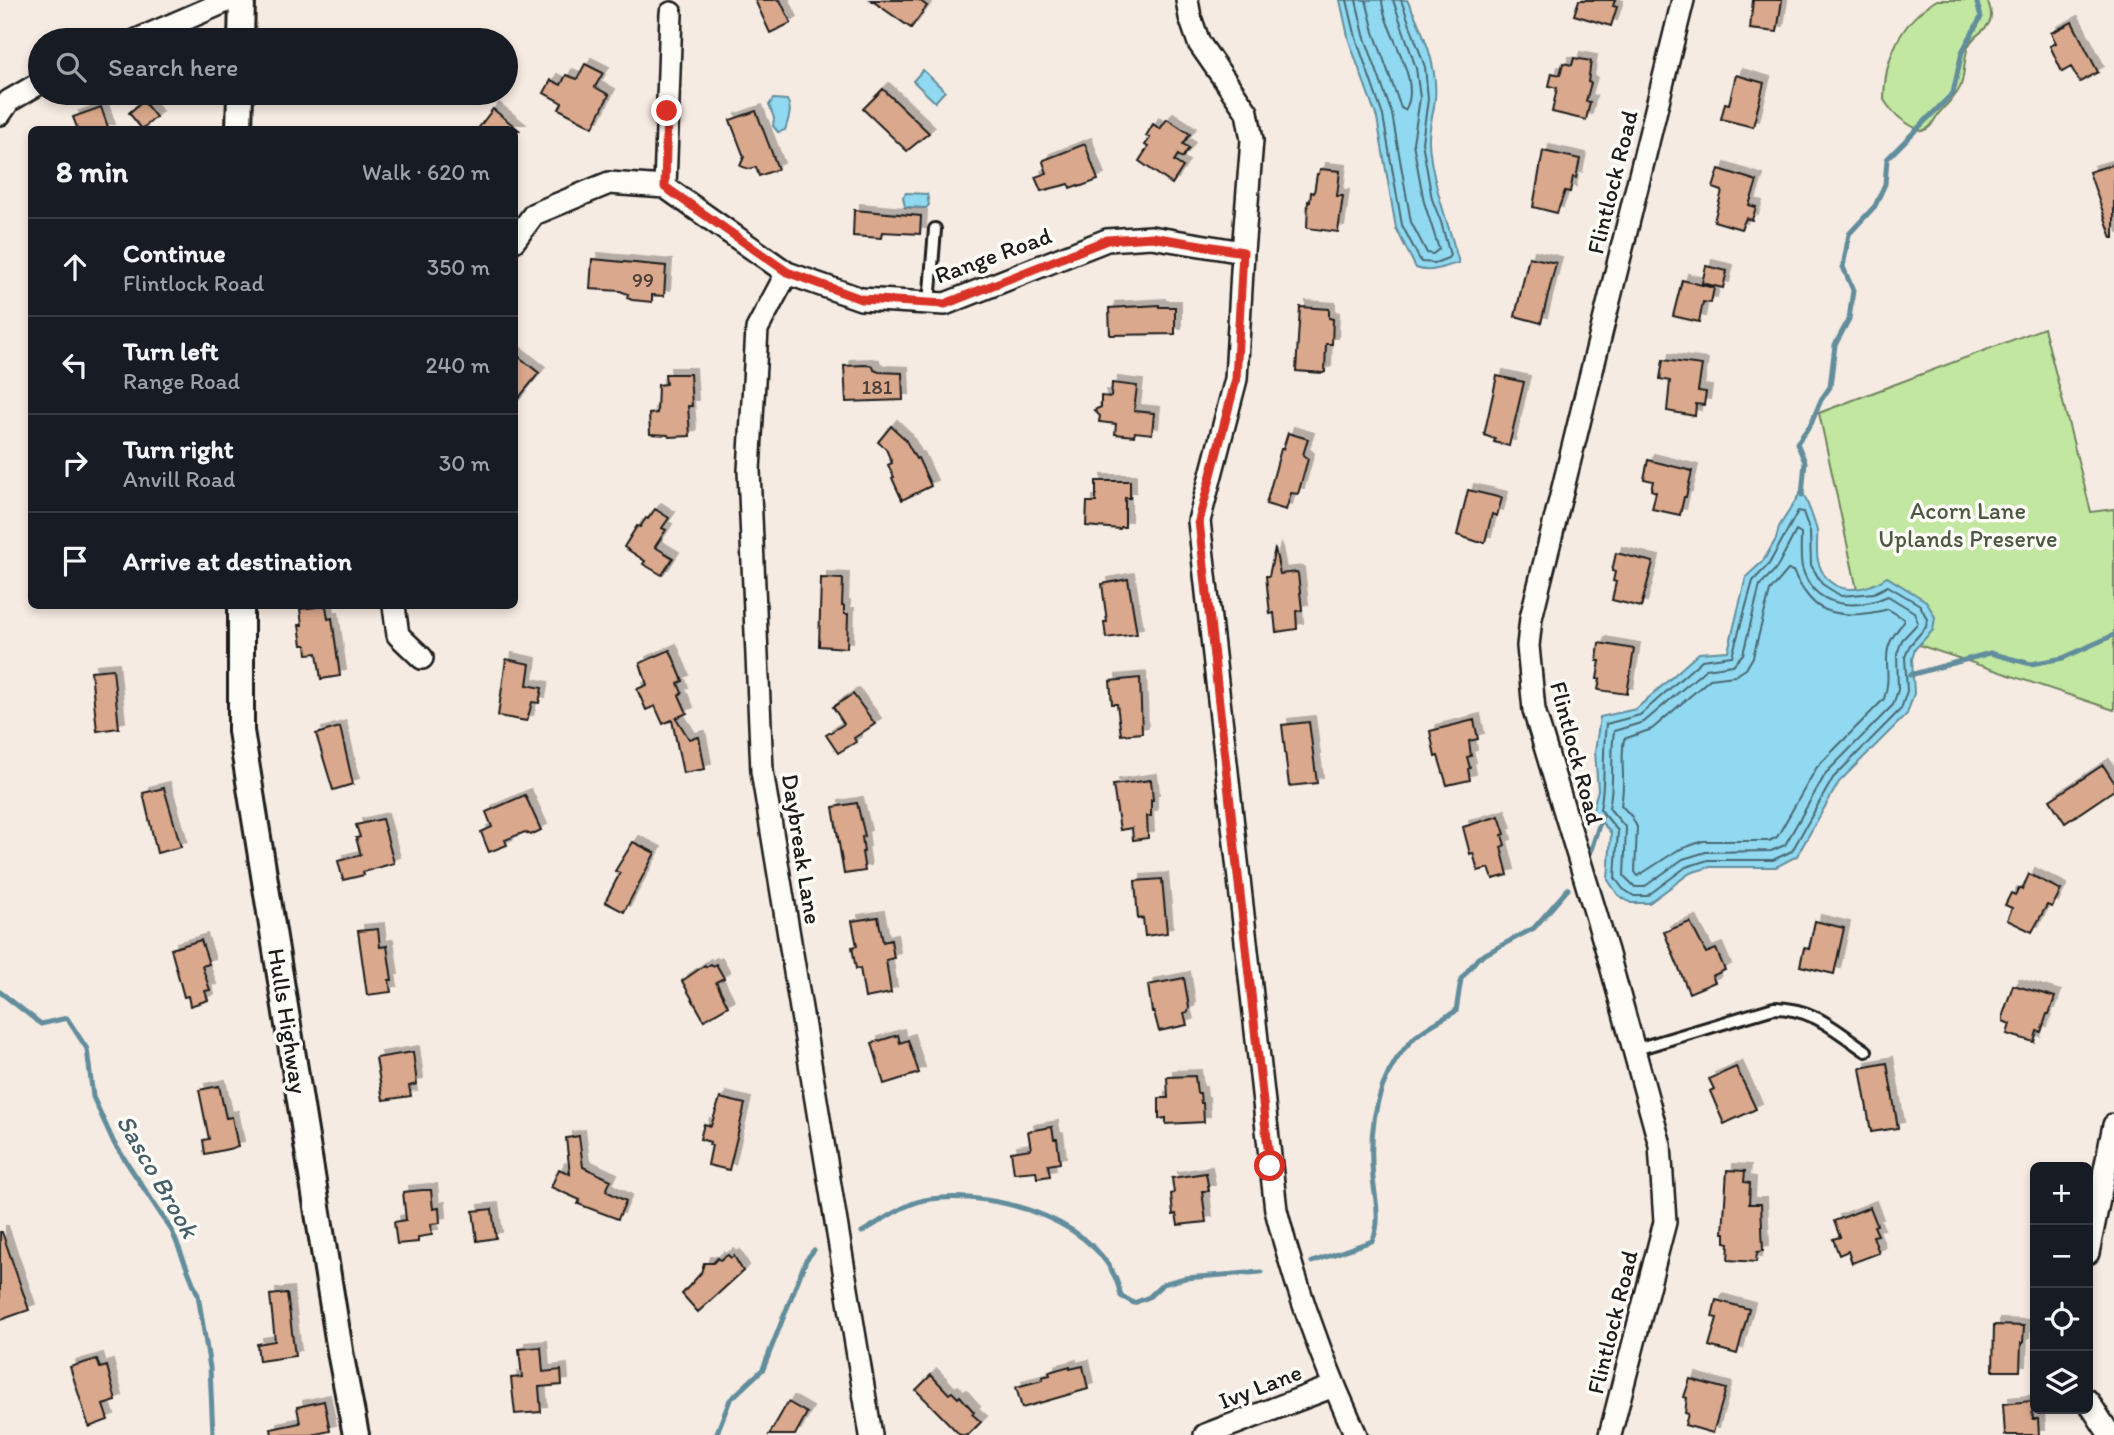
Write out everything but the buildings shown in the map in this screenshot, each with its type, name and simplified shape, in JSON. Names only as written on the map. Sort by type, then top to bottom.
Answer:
[{"type":"street","points":[[165,28],[229,0]]},
{"type":"street","points":[[241,28],[242,0]]},
{"type":"street","points":[[1187,0],[1199,43],[1247,112],[1252,139],[1236,379],[1199,521],[1276,1210],[1285,1247],[1334,1386],[1356,1435]]},
{"type":"street","name":"Flintlock Road","points":[[1610,1435],[1665,1222],[1660,1145],[1607,951],[1534,710],[1528,646],[1538,592],[1683,0]]},
{"type":"street","points":[[518,236],[534,214],[610,183],[665,187],[671,13]]},
{"type":"street","points":[[0,114],[9,101],[28,89]]},
{"type":"street","points":[[239,126],[240,105]]},
{"type":"street","name":"Range Road","points":[[665,187],[787,272],[861,299],[945,304],[1107,240],[1152,237],[1243,252]]},
{"type":"street","name":"Daybreak Lane","points":[[787,272],[757,329],[748,471],[762,771],[871,1435]]},
{"type":"street","name":"Hulls Highway","points":[[242,609],[241,731],[341,1357],[356,1435]]},
{"type":"street","points":[[394,609],[398,635],[422,658]]},
{"type":"street","points":[[2093,1228],[2114,1125]]},
{"type":"street","name":"Ivy Lane","points":[[1205,1435],[1334,1386]]},
{"type":"street","points":[[2093,1409],[2110,1435]]},
{"type":"lane","points":[[929,304],[935,229]]},
{"type":"lane","points":[[1633,1050],[1774,1008],[1783,1008],[1809,1013],[1866,1051]]},
{"type":"green space","points":[[1937,0],[1987,0],[1991,17],[1968,47],[1959,90],[1930,127],[1922,131],[1911,126],[1888,105],[1884,100],[1885,85],[1891,56],[1904,30]]},
{"type":"green space","name":"Acorn Lane Uplands Preserve","points":[[2044,328],[2091,512],[2114,509],[2114,710],[1865,627],[1819,413]]},
{"type":"water","points":[[1340,0],[1407,0],[1418,23],[1434,74],[1430,157],[1459,263],[1432,270],[1416,268],[1396,228],[1377,118],[1349,41]]},
{"type":"water","points":[[923,70],[945,91],[935,102],[913,81]]},
{"type":"water","points":[[773,99],[787,100],[790,107],[785,130],[778,132],[773,126],[774,118],[769,105]]},
{"type":"water","points":[[906,193],[927,194],[929,205],[926,208],[905,207],[903,197]]},
{"type":"water","points":[[1802,490],[1817,531],[1819,564],[1831,582],[1839,587],[1858,589],[1887,577],[1926,601],[1935,617],[1933,630],[1915,649],[1912,659],[1914,693],[1907,714],[1839,782],[1797,856],[1776,867],[1710,867],[1690,873],[1649,903],[1631,903],[1618,895],[1608,880],[1611,833],[1592,811],[1598,790],[1595,752],[1600,717],[1636,709],[1699,653],[1728,651],[1746,577],[1763,561],[1776,539],[1779,527]]},
{"type":"waterway","points":[[1802,495],[1805,462],[1797,443],[1811,424],[1830,387],[1835,345],[1849,319],[1853,290],[1843,267],[1849,234],[1875,206],[1885,184],[1887,159],[1953,93],[1962,52],[1981,17],[1976,0]]},
{"type":"waterway","points":[[1910,675],[1990,653],[2031,664],[2063,658],[2114,635]]},
{"type":"waterway","points":[[1589,856],[1602,816]]},
{"type":"waterway","points":[[1312,1262],[1372,1241],[1375,1234],[1377,1218],[1372,1139],[1378,1102],[1391,1068],[1419,1033],[1456,1011],[1461,979],[1478,958],[1534,928],[1568,889]]},
{"type":"waterway","name":"Sasco Brook","points":[[0,992],[41,1024],[67,1018],[87,1049],[93,1097],[114,1143],[172,1231],[198,1295],[210,1368],[213,1435]]},
{"type":"waterway","points":[[862,1232],[895,1212],[921,1201],[957,1198],[986,1200],[1045,1216],[1072,1230],[1095,1248],[1112,1270],[1121,1296],[1134,1303],[1149,1297],[1163,1284],[1185,1278],[1261,1272]]},
{"type":"waterway","points":[[716,1435],[730,1400],[763,1369],[806,1260],[814,1250]]},
{"type":"route","points":[[667,111],[665,187],[787,272],[861,299],[945,304],[1107,240],[1152,237],[1243,252],[1236,379],[1199,521],[1270,1166]]}]
